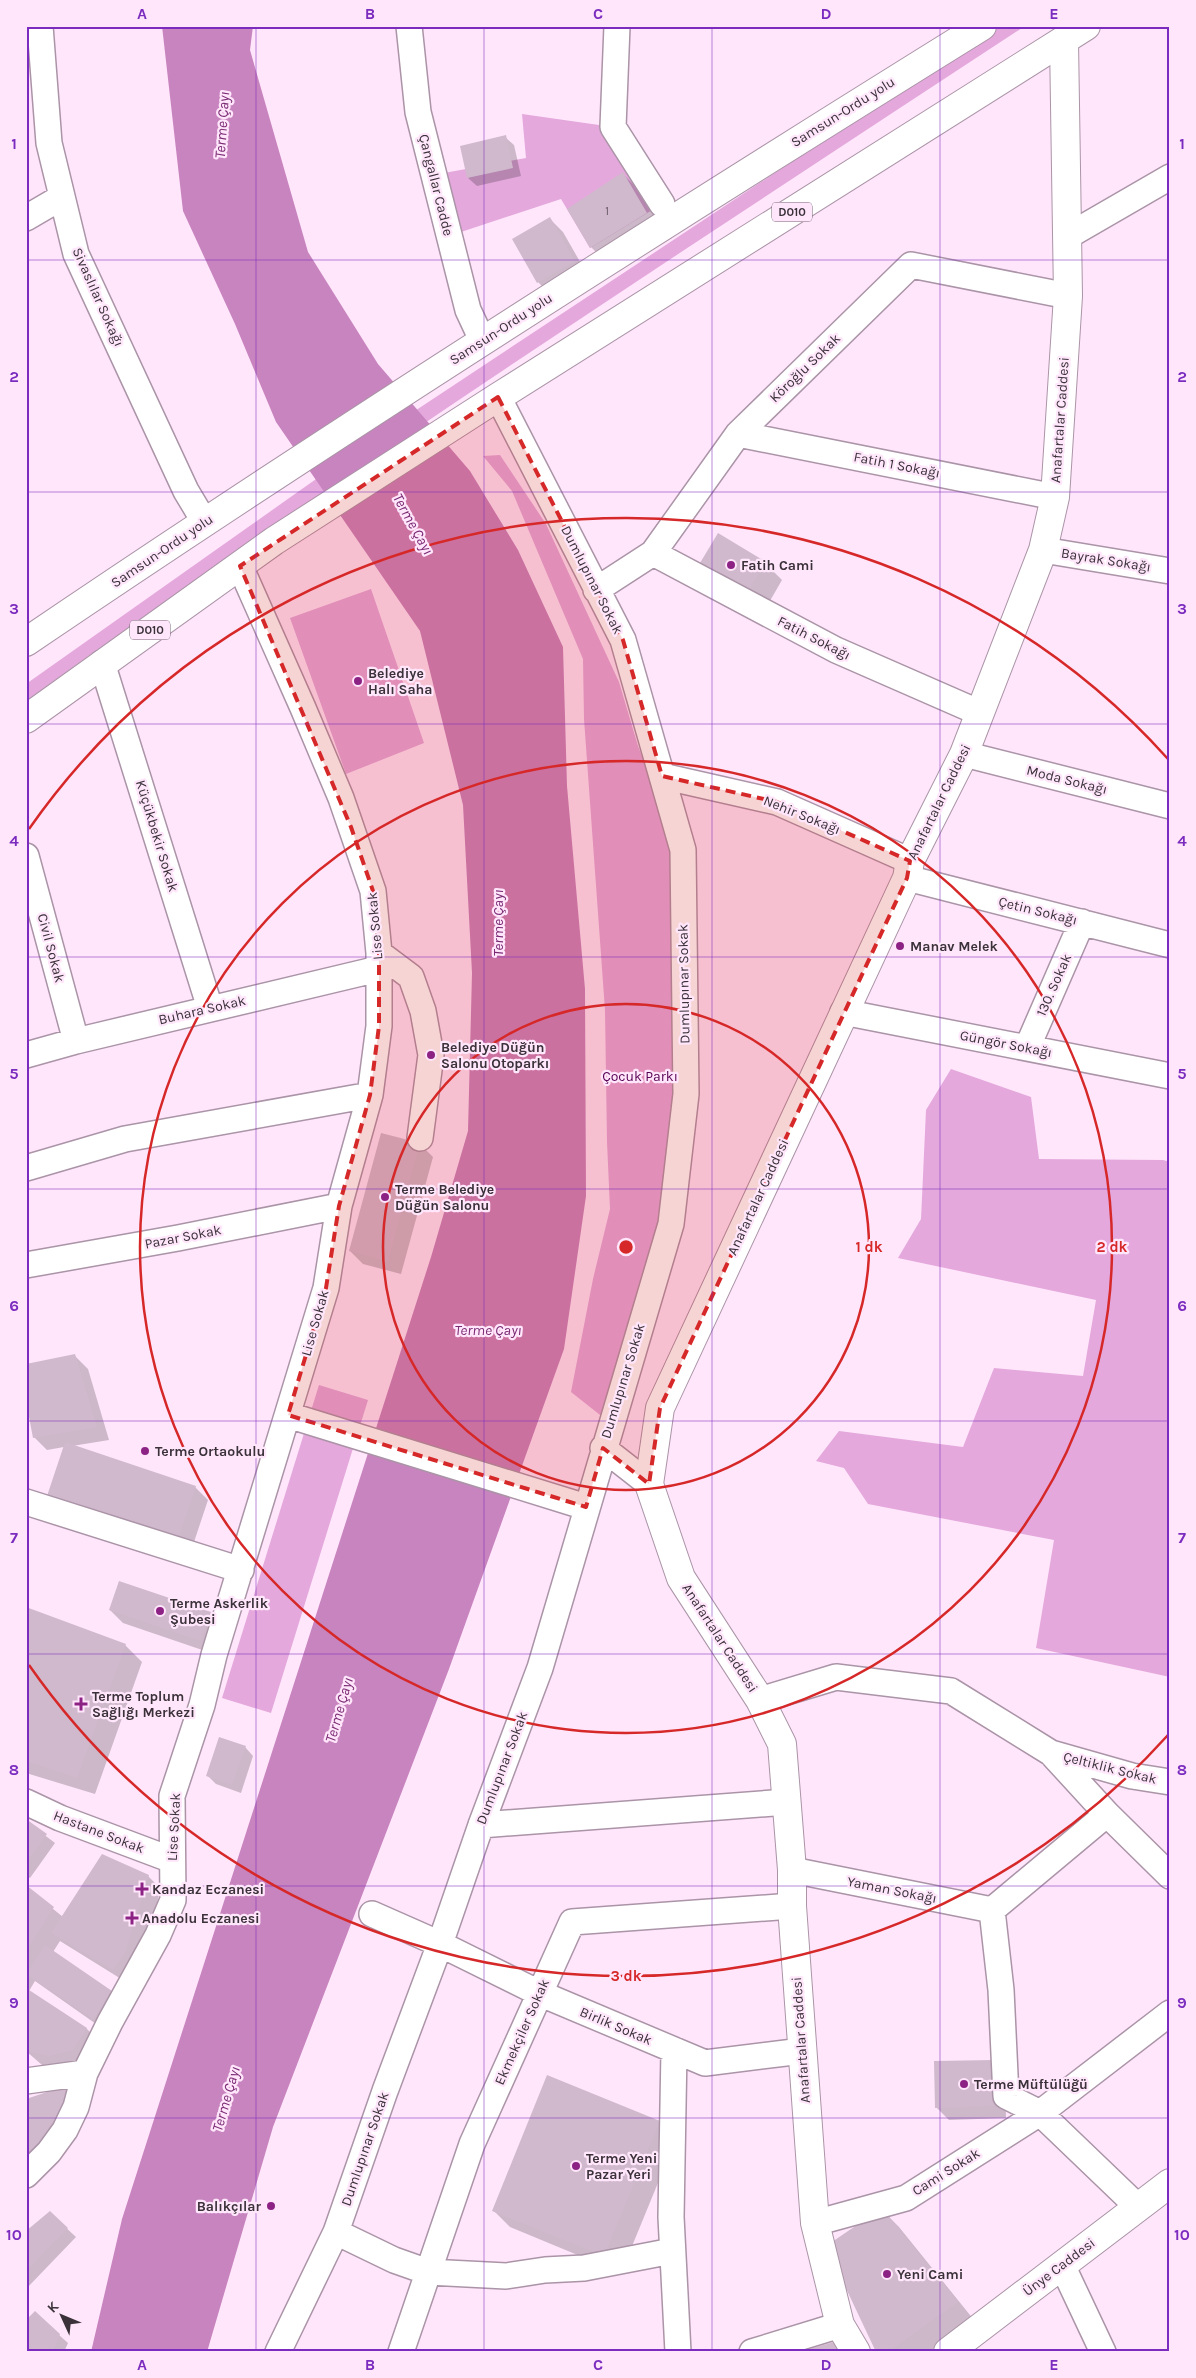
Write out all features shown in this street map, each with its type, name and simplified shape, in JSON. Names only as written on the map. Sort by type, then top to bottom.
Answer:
[{"type":"main road","name":"Samsun-Ordu yolu","points":[[26,642],[204,521],[240,500],[681,212],[982,26]]},
{"type":"main road","name":"Anafartalar Caddesi","points":[[856,2352],[840,2325],[815,2223],[782,1744],[760,1700],[681,1578],[649,1484],[660,1408],[908,869],[964,754],[1042,550],[1055,497],[1068,296],[1068,236],[1075,34]]},
{"type":"main road","name":"D010","points":[[26,719],[274,541],[498,397],[1075,34]]},
{"type":"main road","name":"Ünye Caddesi","points":[[948,2352],[1170,2183]]},
{"type":"street","name":"Sivaslılar Sokağı","points":[[40,26],[36,115],[49,143],[76,254],[186,491],[204,521]]},
{"type":"street","name":"Çangallar Cadde","points":[[409,26],[418,112],[468,310],[472,347]]},
{"type":"street","points":[[618,26],[613,127],[662,204]]},
{"type":"street","points":[[1068,236],[1170,178]]},
{"type":"street","points":[[26,218],[62,197]]},
{"type":"street","name":"Köroğlu Sokak","points":[[596,590],[653,553],[738,434],[911,265],[1068,296]]},
{"type":"street","name":"Dumlupınar Sokak","points":[[278,2352],[336,2232],[481,1825],[540,1668],[603,1448],[671,1224],[686,1094],[683,850],[623,640],[498,397]]},
{"type":"street","name":"Fatih 1 Sokağı","points":[[738,434],[1055,497]]},
{"type":"street","name":"Bayrak Sokağı","points":[[1042,550],[1170,571]]},
{"type":"street","name":"Fatih Sokağı","points":[[653,553],[836,650],[980,713]]},
{"type":"street","name":"Lise Sokak","points":[[26,2175],[49,2152],[65,2130],[76,2107],[85,2073],[110,2022],[158,1935],[173,1900],[172,1796],[202,1705],[214,1655],[326,1288],[339,1206],[370,1095],[379,1026],[378,961],[373,892],[351,827],[303,708],[240,566]]},
{"type":"street","name":"Küçükbekir Sokak","points":[[102,663],[210,1008]]},
{"type":"street","name":"Moda Sokağı","points":[[964,754],[1170,806]]},
{"type":"street","name":"Nehir Sokağı","points":[[662,776],[777,802],[908,869]]},
{"type":"street","name":"Civil Sokak","points":[[26,856],[76,1040]]},
{"type":"street","name":"Çetin Sokağı","points":[[908,869],[1082,922],[1170,945]]},
{"type":"street","name":"130. Sokak","points":[[1027,1048],[1082,922]]},
{"type":"street","points":[[378,961],[410,976],[423,1012],[431,1055],[420,1138]]},
{"type":"street","name":"Buhara Sokak","points":[[26,1055],[76,1040],[210,1008],[378,961]]},
{"type":"street","name":"Güngör Sokağı","points":[[843,1012],[1170,1076]]},
{"type":"street","points":[[26,1168],[125,1139],[370,1095]]},
{"type":"street","name":"Pazar Sokak","points":[[26,1265],[178,1238],[339,1206]]},
{"type":"street","points":[[288,1416],[586,1507]]},
{"type":"street","points":[[603,1448],[649,1484]]},
{"type":"street","points":[[26,1502],[241,1570]]},
{"type":"street","points":[[760,1700],[836,1677],[951,1691],[1051,1753],[1107,1814],[1170,1876]]},
{"type":"street","name":"Çeltiklik Sokak","points":[[1051,1753],[1132,1776],[1170,1782]]},
{"type":"street","name":"Hastane Sokak","points":[[26,1802],[60,1818],[172,1860]]},
{"type":"street","points":[[481,1825],[787,1802]]},
{"type":"street","points":[[1107,1814],[992,1910],[1001,1990],[1006,2096],[1040,2113],[1138,2207]]},
{"type":"street","name":"Yaman Sokağı","points":[[792,1870],[992,1910]]},
{"type":"street","name":"Ekmekçiler Sokak","points":[[402,2352],[472,2144],[572,1922],[792,1906]]},
{"type":"street","points":[[372,1914],[440,1944]]},
{"type":"street","name":"Birlik Sokak","points":[[440,1944],[539,1993],[705,2063],[802,2051]]},
{"type":"street","name":"Cami Sokak","points":[[815,2223],[906,2198],[1040,2113],[1170,2013]]},
{"type":"street","points":[[674,2050],[674,2143],[671,2181],[672,2251],[678,2352]]},
{"type":"street","points":[[26,2081],[85,2073]]},
{"type":"street","points":[[336,2232],[394,2260],[428,2272],[506,2276],[545,2270],[584,2268],[672,2251]]},
{"type":"street","points":[[1062,2265],[1103,2352]]},
{"type":"street","points":[[752,2352],[840,2325]]},
{"type":"highlighted area","points":[[498,397],[623,640],[662,776],[777,802],[910,861],[907,878],[660,1408],[649,1484],[603,1448],[586,1507],[288,1415],[326,1288],[339,1206],[370,1095],[379,1026],[379,953],[373,891],[351,827],[240,566]]},
{"type":"green space","points":[[997,26],[1025,26],[647,274],[397,442],[272,527],[26,701],[26,684],[377,436]]},
{"type":"green space","points":[[522,114],[613,127],[662,204],[590,248],[561,199],[452,235],[433,175],[526,158]]},
{"type":"green space","name":"Çocuk Parkı","points":[[500,455],[546,524],[619,682],[638,746],[668,823],[675,896],[674,1141],[619,1430],[571,1392],[593,1279],[610,1209],[605,1010],[584,719],[583,659],[512,491],[483,456]]},
{"type":"green space","name":"Belediye Halı Saha","points":[[371,589],[424,743],[346,774],[290,618]]},
{"type":"green space","points":[[951,1069],[1031,1097],[1039,1159],[1163,1160],[1170,1162],[1170,1677],[1036,1648],[1054,1540],[868,1504],[844,1468],[816,1461],[839,1431],[963,1447],[994,1368],[1083,1376],[1096,1300],[898,1258],[921,1219],[926,1110]]},
{"type":"green space","points":[[319,1385],[368,1400],[271,1713],[222,1698]]},
{"type":"water","name":"Terme Çayı","points":[[162,26],[253,26],[250,50],[308,252],[378,364],[470,471],[518,550],[563,647],[567,786],[585,989],[586,1196],[564,1349],[449,1669],[273,2127],[207,2352],[91,2352],[122,2219],[431,1257],[468,1131],[472,973],[463,805],[420,631],[276,422],[235,324],[183,211]]},
{"type":"building","points":[[506,135],[513,168],[467,178],[460,146]]},
{"type":"building","points":[[623,172],[647,213],[590,248],[567,209]]},
{"type":"building","points":[[550,217],[575,261],[537,283],[512,239]]},
{"type":"building","name":"Fatih Cami","points":[[718,533],[766,562],[745,597],[697,568]]},
{"type":"building","name":"Terme Belediye Düğün Salonu","points":[[381,1133],[420,1143],[388,1262],[349,1251]]},
{"type":"building","points":[[75,1354],[97,1427],[33,1438],[26,1401],[26,1364]]},
{"type":"building","points":[[65,1442],[196,1486],[178,1539],[47,1496]]},
{"type":"building","name":"Terme Askerlik Şubesi","points":[[119,1581],[211,1612],[201,1641],[109,1610]]},
{"type":"building","points":[[26,1607],[126,1644],[77,1778],[26,1761],[26,1662],[29,1654],[26,1653]]},
{"type":"building","points":[[219,1737],[246,1746],[232,1785],[206,1776]]},
{"type":"building","points":[[26,1819],[47,1834],[26,1863]]},
{"type":"building","points":[[102,1854],[149,1875],[125,1953],[113,1970],[51,1933]]},
{"type":"building","points":[[26,1885],[54,1907],[26,1951]]},
{"type":"building","points":[[45,1945],[112,1991],[93,2019],[26,1974]]},
{"type":"building","points":[[26,1988],[87,2028],[73,2050],[49,2056],[26,2051]]},
{"type":"building","name":"Terme Müftülüğü","points":[[993,2060],[994,2106],[935,2108],[934,2061]]},
{"type":"building","name":"Terme Yeni Pazar Yeri","points":[[547,2075],[660,2121],[604,2256],[492,2211]]},
{"type":"building","points":[[68,2085],[76,2092],[33,2159],[26,2152],[26,2099]]},
{"type":"building","name":"Yeni Cami","points":[[882,2208],[958,2302],[888,2352],[876,2352],[826,2246]]},
{"type":"building","points":[[50,2211],[68,2228],[26,2271],[26,2231]]},
{"type":"building","points":[[35,2311],[60,2334],[53,2352],[31,2352],[26,2347],[26,2320]]},
{"type":"building","points":[[834,2342],[839,2352],[802,2352],[802,2351]]},
{"type":"place","name":"Fatih Cami","points":[[731,565]]},
{"type":"place","name":"Belediye Halı Saha","points":[[358,681]]},
{"type":"place","name":"Manav Melek","points":[[900,946]]},
{"type":"place","name":"Belediye Düğün Salonu Otoparkı","points":[[431,1055]]},
{"type":"place","name":"Terme Belediye Düğün Salonu","points":[[385,1197]]},
{"type":"place","name":"Terme Ortaokulu","points":[[145,1451]]},
{"type":"place","name":"Terme Askerlik Şubesi","points":[[160,1611]]},
{"type":"place","name":"Terme Toplum Sağlığı Merkezi","points":[[81,1704]]},
{"type":"place","name":"Kandaz Eczanesi","points":[[142,1889]]},
{"type":"place","name":"Anadolu Eczanesi","points":[[132,1918]]},
{"type":"place","name":"Terme Müftülüğü","points":[[964,2084]]},
{"type":"place","name":"Terme Yeni Pazar Yeri","points":[[576,2166]]},
{"type":"place","name":"Balıkçılar","points":[[271,2206]]},
{"type":"place","name":"Yeni Cami","points":[[887,2274]]}]
